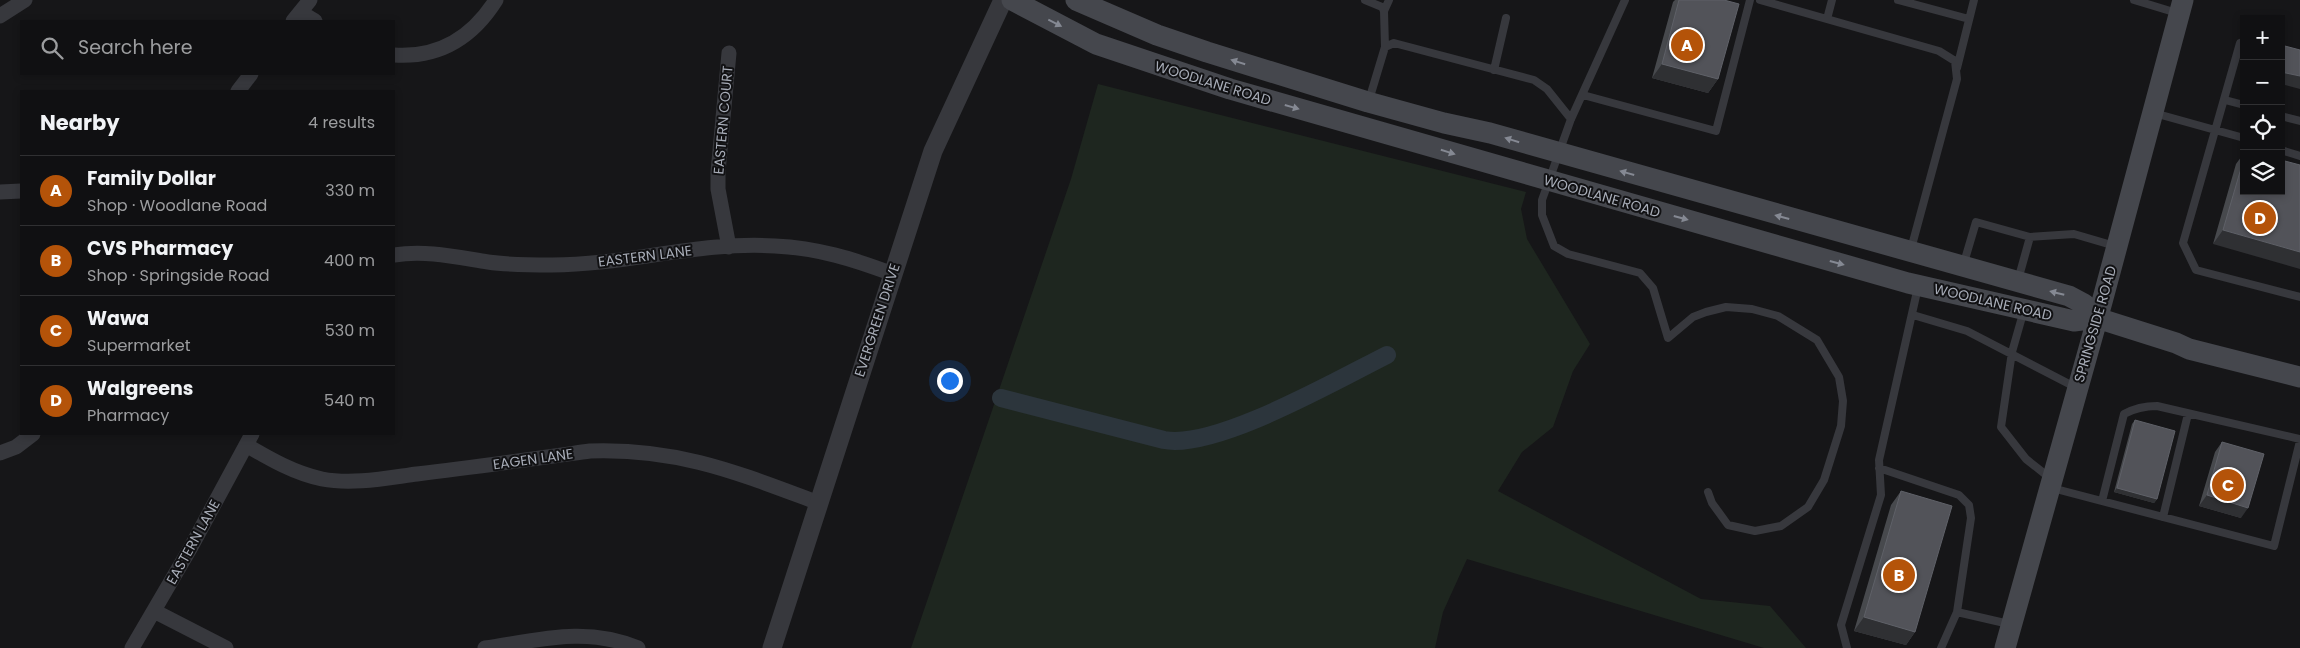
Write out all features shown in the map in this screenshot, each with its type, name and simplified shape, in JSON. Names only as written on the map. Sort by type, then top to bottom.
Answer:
[{"type":"main road","name":"WOODLANE ROAD","points":[[1012,0],[1066,29],[1112,50],[1230,89],[1918,285],[2074,321],[2097,318],[2176,342],[2189,349],[2300,376]]},
{"type":"main road","name":"WOODLANE ROAD","points":[[1076,0],[1122,21],[1207,52],[1368,102],[1558,153],[2069,296],[2084,304],[2097,318]]},
{"type":"main road","name":"SPRINGSIDE ROAD","points":[[2005,648],[2182,7]]},
{"type":"street","points":[[0,16],[25,0]]},
{"type":"street","points":[[395,55],[423,55],[460,40],[475,27],[496,0]]},
{"type":"street","name":"EVERGREEN DRIVE","points":[[772,648],[933,151],[1003,0]]},
{"type":"street","points":[[301,11],[314,20]]},
{"type":"street","name":"EASTERN COURT","points":[[729,53],[718,189],[729,247]]},
{"type":"street","points":[[239,90],[251,75]]},
{"type":"street","points":[[0,192],[20,191]]},
{"type":"street","name":"EASTERN LANE","points":[[395,255],[417,252],[506,264],[568,265],[729,247],[774,246],[842,255],[893,274]]},
{"type":"street","points":[[0,454],[16,447],[32,435]]},
{"type":"street","name":"EASTERN LANE","points":[[132,648],[249,439]]},
{"type":"street","name":"EAGEN LANE","points":[[249,439],[272,460],[300,473],[324,479],[346,480],[394,478],[590,451],[615,450],[665,454],[734,471],[819,503]]},
{"type":"street","points":[[154,610],[226,648]]},
{"type":"street","points":[[485,648],[571,636],[596,636],[620,640],[638,648]]},
{"type":"lane","points":[[1365,0],[1382,6],[1384,11],[1386,47],[1368,102]]},
{"type":"lane","points":[[1384,11],[1389,0]]},
{"type":"lane","points":[[1626,0],[1583,95],[1570,119],[1542,200],[1542,215],[1554,246],[1568,254],[1640,274],[1653,288],[1668,338],[1693,316],[1726,307],[1752,309],[1778,316],[1817,340],[1839,378],[1843,401],[1841,426],[1824,480],[1808,507],[1781,526],[1755,532],[1728,525],[1712,503],[1708,492]]},
{"type":"lane","points":[[1583,95],[1716,131],[1750,0]]},
{"type":"lane","points":[[1760,0],[1939,52],[1955,61],[1957,79],[1910,251]]},
{"type":"lane","points":[[1827,19],[1832,0]]},
{"type":"lane","points":[[1898,0],[1969,19]]},
{"type":"lane","points":[[1956,72],[1974,0]]},
{"type":"lane","points":[[2134,0],[2182,7]]},
{"type":"lane","points":[[1494,70],[1506,18]]},
{"type":"lane","points":[[1386,47],[1394,43],[1534,80],[1547,89],[1570,119]]},
{"type":"lane","points":[[2240,49],[2183,243],[2196,270],[2300,297]]},
{"type":"lane","points":[[2225,100],[2240,104]]},
{"type":"lane","points":[[2154,113],[2240,137]]},
{"type":"lane","points":[[2285,117],[2300,121]]},
{"type":"lane","points":[[2285,151],[2300,156]]},
{"type":"lane","points":[[1963,266],[1976,222],[2030,237],[2074,234],[2117,246]]},
{"type":"lane","points":[[2017,283],[2030,237]]},
{"type":"lane","points":[[1847,648],[1841,625],[1882,495],[1879,460],[1913,316],[1918,285]]},
{"type":"lane","points":[[2024,308],[2012,352],[2001,427],[2026,459],[2051,483],[2102,501],[2274,546],[2300,440],[2158,406],[2144,406],[2124,414],[2102,501]]},
{"type":"lane","points":[[1913,316],[1967,331],[2012,352],[2077,388]]},
{"type":"lane","points":[[2163,517],[2188,414]]},
{"type":"lane","points":[[1879,468],[1959,495],[1969,505],[1971,518],[1958,612],[1941,648]]},
{"type":"lane","points":[[1958,612],[2011,625]]},
{"type":"shaded area","points":[[1098,84],[1526,192],[1521,209],[1527,239],[1590,344],[1573,371],[1553,427],[1522,452],[1498,491],[1701,599],[1770,606],[1806,648],[1764,648],[1467,559],[1443,612],[1435,648],[911,648],[1071,179]]},
{"type":"building","points":[[1679,0],[1724,0],[1739,4],[1718,79],[1662,64]]},
{"type":"building","points":[[2285,46],[2300,50],[2300,76],[2285,73]]},
{"type":"building","points":[[2285,161],[2300,165],[2300,252],[2223,230],[2240,172],[2240,195],[2285,195]]},
{"type":"building","points":[[2135,420],[2175,431],[2157,499],[2117,488]]},
{"type":"building","points":[[2222,442],[2264,454],[2248,508],[2207,495]]},
{"type":"building","points":[[1901,491],[1952,506],[1915,632],[1864,617]]},
{"type":"waterway","points":[[1001,398],[1164,440],[1186,440],[1213,434],[1276,411],[1387,355]]},
{"type":"place","name":"Family Dollar","points":[[1687,45]]},
{"type":"place","name":"Walgreens","points":[[2260,218]]},
{"type":"place","name":"Wawa","points":[[2228,485]]},
{"type":"place","name":"CVS Pharmacy","points":[[1899,575]]}]
